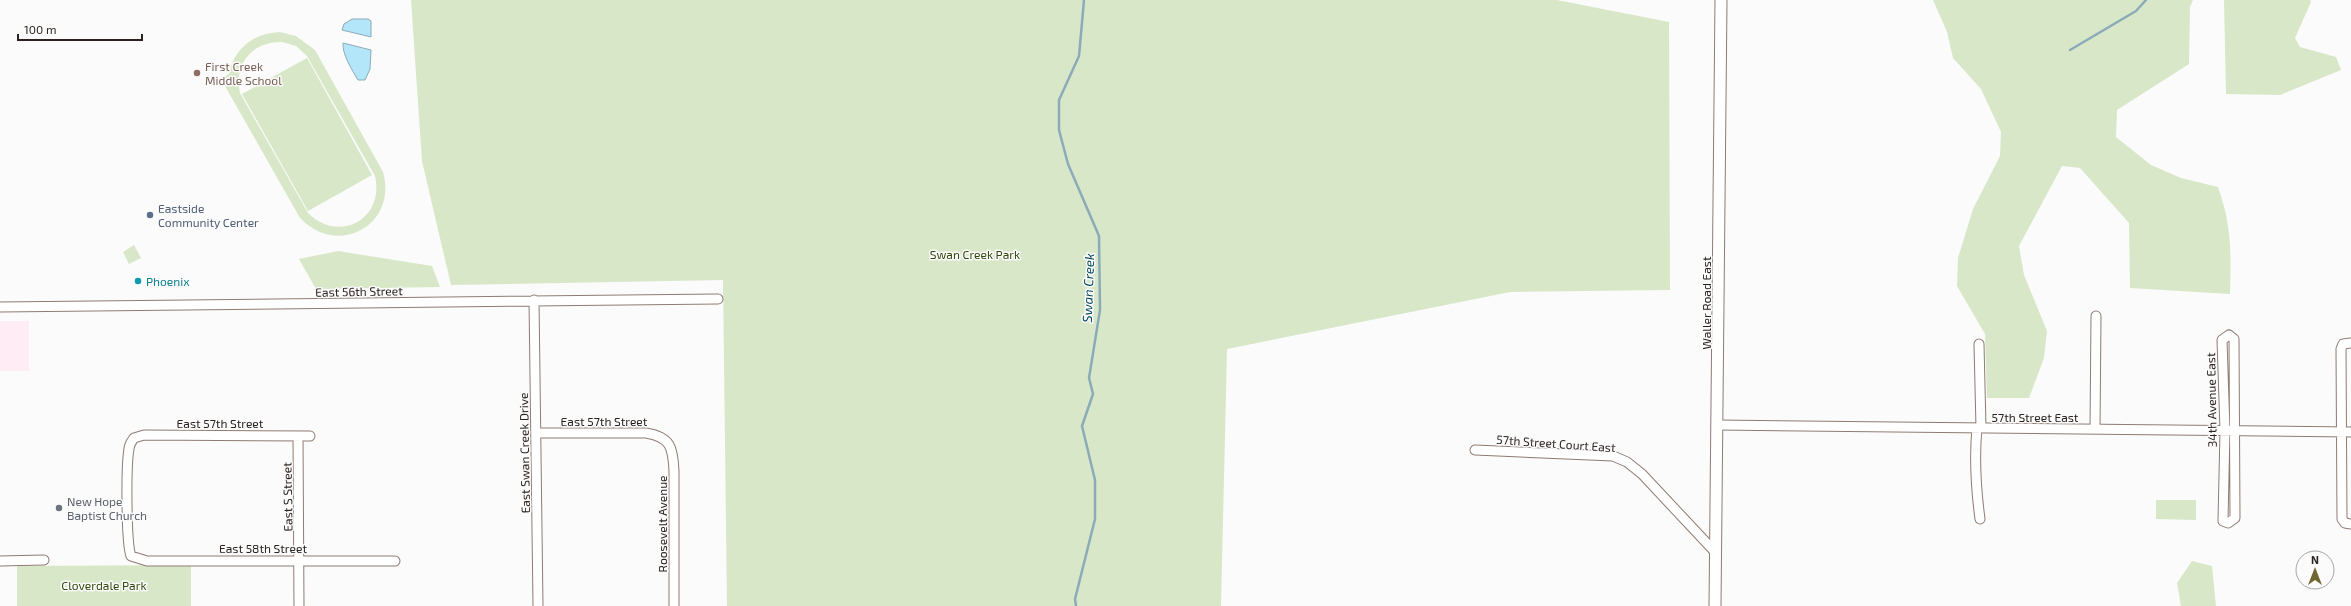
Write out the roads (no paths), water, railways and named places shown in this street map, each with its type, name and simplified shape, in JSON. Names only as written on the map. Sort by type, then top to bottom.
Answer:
[{"type":"street","name":"Waller Road East","points":[[1715,606],[1718,425],[1721,0]]},
{"type":"street","name":"East 56th Street","points":[[0,307],[534,300],[587,302],[718,299]]},
{"type":"street","name":"East Swan Creek Drive","points":[[534,300],[538,606]]},
{"type":"street","points":[[2095,429],[2096,316]]},
{"type":"street","name":"34th Avenue East","points":[[2229,335],[2234,339],[2234,431],[2235,518],[2228,523],[2223,521],[2225,431],[2222,340],[2229,335]]},
{"type":"street","points":[[1979,344],[1979,428],[1975,449],[1976,488],[1980,519]]},
{"type":"street","points":[[2351,344],[2343,344],[2341,349],[2347,432],[2342,519],[2345,523],[2351,524]]},
{"type":"street","name":"57th Street East","points":[[1718,425],[2347,432]]},
{"type":"street","name":"East 57th Street","points":[[536,433],[646,433],[659,435],[669,443]]},
{"type":"street","name":"East 57th Street","points":[[131,556],[128,534],[128,462],[129,448],[132,441],[137,436],[310,436]]},
{"type":"street","name":"East S Street","points":[[298,436],[300,606]]},
{"type":"street","name":"Roosevelt Avenue","points":[[669,443],[673,457],[674,476],[674,606]]},
{"type":"street","name":"57th Street Court East","points":[[1475,450],[1613,456],[1627,462],[1642,474],[1716,553]]},
{"type":"street","name":"East 58th Street","points":[[131,556],[147,561],[395,561]]},
{"type":"street","points":[[0,561],[44,560]]},
{"type":"water","points":[[352,19],[368,19],[371,21],[371,37],[342,30],[344,24]]},
{"type":"water","points":[[343,43],[371,50],[370,69],[365,80],[358,80],[350,67],[344,52]]},
{"type":"waterway","name":"Swan Creek","points":[[1076,606],[1075,599],[1095,519],[1095,480],[1082,426],[1093,394],[1089,378],[1100,310],[1099,236],[1068,164],[1059,130],[1059,100],[1079,56],[1084,0]]},
{"type":"waterway","points":[[2070,50],[2136,11],[2146,0]]},
{"type":"place","name":"First Creek Middle School","points":[[197,73]]},
{"type":"place","name":"Eastside Community Center","points":[[150,215]]},
{"type":"place","name":"Phoenix","points":[[138,281]]},
{"type":"place","name":"New Hope Baptist Church","points":[[59,508]]},
{"type":"park label","name":"Swan Creek Park","points":[[975,254]]},
{"type":"park label","name":"Cloverdale Park","points":[[104,585]]}]
